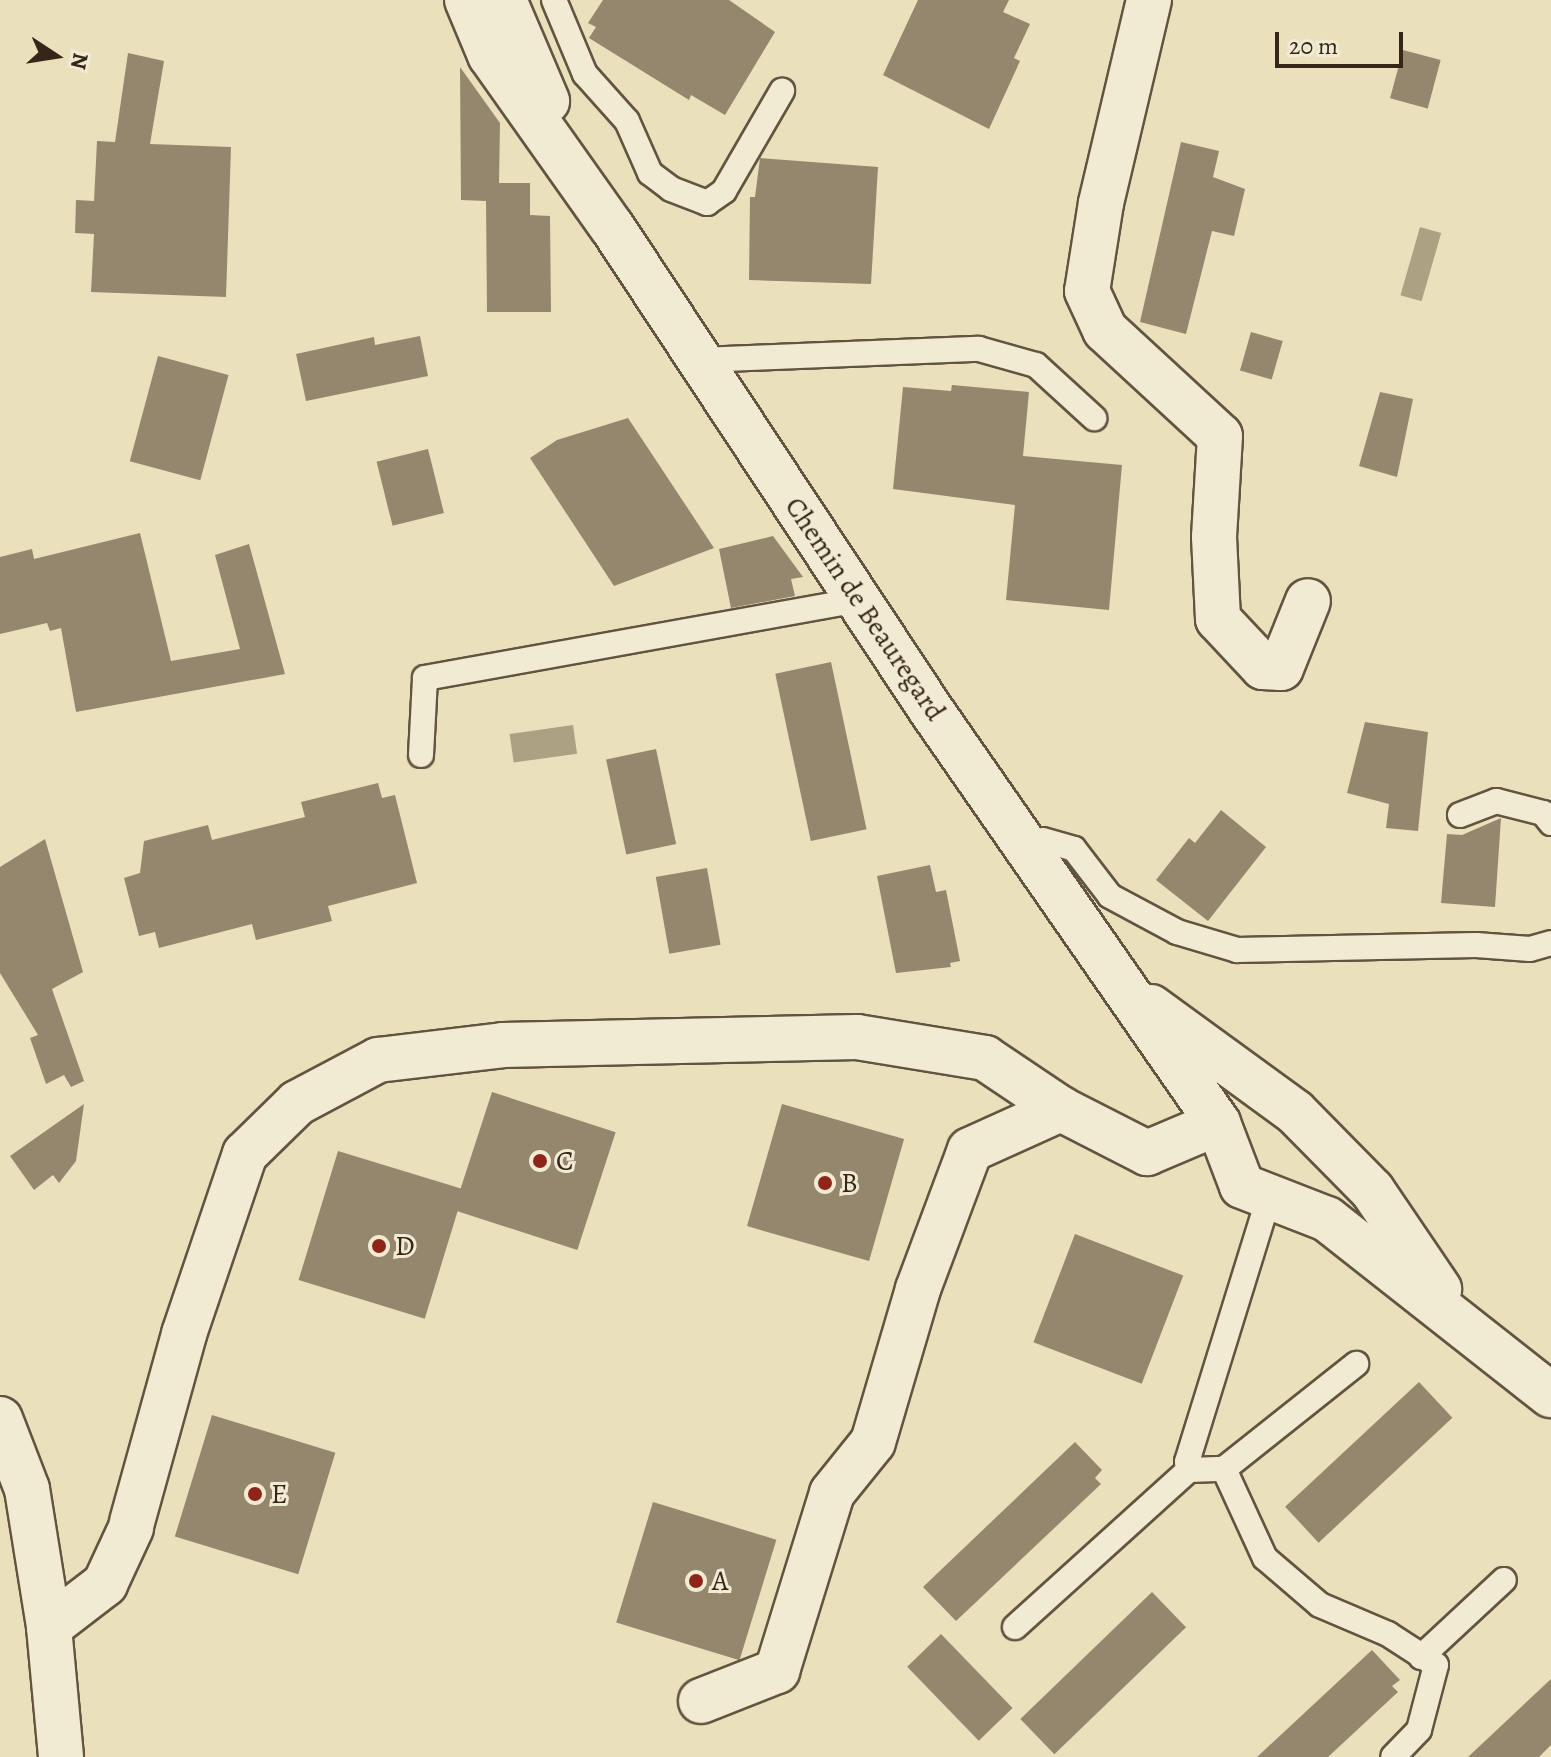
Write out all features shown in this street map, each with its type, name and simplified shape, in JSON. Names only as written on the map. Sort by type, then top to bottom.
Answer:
[{"type":"street","name":"Chemin de Beauregard","points":[[467,0],[490,55],[612,227],[858,600],[1218,1123],[1242,1186],[1327,1219],[1551,1395]]},
{"type":"street","name":"Chemin de Beauregard","points":[[504,0],[533,75],[612,227]]},
{"type":"street","points":[[1149,0],[1101,203],[1087,291],[1105,330],[1220,436],[1214,537],[1218,619],[1263,667],[1281,668],[1308,601]]},
{"type":"street","name":"Chemin de Beauregard","points":[[1123,987],[1295,1112],[1372,1190],[1460,1321]]},
{"type":"street","points":[[49,1627],[105,1584],[132,1525],[184,1334],[245,1154],[297,1103],[378,1060],[503,1045],[857,1037],[985,1058],[1061,1109],[1147,1153],[1218,1123]]},
{"type":"street","points":[[701,1701],[777,1671],[832,1493],[873,1442],[918,1289],[970,1150],[1061,1109]]},
{"type":"street","points":[[0,1419],[27,1489],[49,1627],[61,1757]]},
{"type":"lane","points":[[554,0],[585,74],[627,121],[650,173],[671,189],[707,203],[724,191],[782,91]]},
{"type":"lane","points":[[700,360],[979,349],[1036,365],[1094,418]]},
{"type":"lane","points":[[421,755],[425,678],[858,600]]},
{"type":"lane","points":[[1460,815],[1496,801],[1543,813],[1551,823]]},
{"type":"lane","points":[[1027,849],[1043,840],[1074,849],[1110,896],[1177,932],[1237,950],[1461,945],[1530,949],[1551,943]]},
{"type":"lane","points":[[1189,1470],[1187,1462],[1269,1197]]},
{"type":"lane","points":[[1015,1627],[1189,1470],[1224,1469],[1356,1364]]},
{"type":"lane","points":[[1224,1469],[1265,1558],[1320,1605],[1388,1634],[1436,1665],[1419,1730],[1393,1757]]},
{"type":"lane","points":[[1421,1657],[1504,1580]]},
{"type":"shaded area","points":[[1420,227],[1441,233],[1422,301],[1400,295]]},
{"type":"shaded area","points":[[573,725],[577,754],[514,763],[510,734]]},
{"type":"building","points":[[603,0],[729,0],[775,32],[725,115],[691,95],[689,100],[589,38],[596,27],[588,23]]},
{"type":"building","points":[[918,0],[1009,0],[1003,12],[1030,24],[1014,58],[1020,61],[989,129],[883,75]]},
{"type":"building","points":[[1403,50],[1441,60],[1428,108],[1390,98]]},
{"type":"building","points":[[128,53],[164,61],[150,144],[231,147],[226,297],[91,292],[94,234],[75,233],[76,200],[94,201],[97,141],[115,142]]},
{"type":"building","points":[[460,67],[500,123],[499,183],[530,183],[530,215],[550,216],[551,312],[487,312],[486,201],[461,200]]},
{"type":"building","points":[[1181,142],[1219,151],[1213,177],[1245,189],[1234,236],[1212,231],[1186,334],[1140,322]]},
{"type":"building","points":[[760,158],[878,167],[871,284],[749,280],[750,197],[755,197]]},
{"type":"building","points":[[1251,332],[1283,341],[1272,380],[1240,370]]},
{"type":"building","points":[[420,336],[428,376],[306,401],[296,354],[374,337],[375,345]]},
{"type":"building","points":[[158,356],[229,375],[200,480],[130,461]]},
{"type":"building","points":[[952,385],[1029,392],[1023,456],[1122,465],[1109,610],[1006,600],[1015,505],[893,489],[903,387],[951,391]]},
{"type":"building","points":[[1380,392],[1413,399],[1397,477],[1359,466]]},
{"type":"building","points":[[628,418],[714,548],[614,586],[530,458],[557,440]]},
{"type":"building","points":[[428,449],[444,513],[393,526],[377,462]]},
{"type":"building","points":[[140,533],[171,661],[240,649],[215,555],[249,544],[285,674],[76,712],[61,628],[50,631],[47,623],[0,634],[0,557],[32,549],[34,559]]},
{"type":"building","points":[[773,536],[803,577],[791,579],[795,596],[731,608],[719,549]]},
{"type":"building","points":[[831,662],[867,829],[811,841],[775,674]]},
{"type":"building","points":[[1365,722],[1428,732],[1418,831],[1386,828],[1389,804],[1347,793]]},
{"type":"building","points":[[656,749],[676,844],[626,854],[606,760]]},
{"type":"building","points":[[378,783],[382,798],[395,795],[417,883],[328,906],[332,921],[256,940],[252,924],[159,948],[155,932],[139,936],[124,878],[140,873],[144,841],[208,825],[212,840],[305,817],[301,802]]},
{"type":"building","points":[[1221,810],[1266,847],[1208,921],[1156,880],[1189,838],[1195,843]]},
{"type":"building","points":[[1501,818],[1495,907],[1441,903],[1447,834],[1462,835]]},
{"type":"building","points":[[45,839],[83,972],[52,989],[84,1081],[71,1087],[64,1075],[46,1084],[30,1038],[38,1035],[0,973],[0,867]]},
{"type":"building","points":[[930,865],[936,892],[946,890],[960,961],[950,963],[951,967],[896,973],[877,876]]},
{"type":"building","points":[[707,868],[721,945],[669,954],[656,877]]},
{"type":"building","name":"C","points":[[492,1092],[616,1132],[577,1250],[454,1210]]},
{"type":"building","points":[[84,1104],[76,1161],[59,1183],[53,1175],[34,1190],[10,1156]]},
{"type":"building","name":"B","points":[[782,1104],[904,1139],[869,1261],[747,1226]]},
{"type":"building","name":"D","points":[[338,1151],[464,1190],[425,1319],[299,1280]]},
{"type":"building","points":[[1075,1234],[1183,1276],[1142,1384],[1033,1342]]},
{"type":"building","points":[[1419,1382],[1452,1418],[1319,1543],[1285,1507]]},
{"type":"building","name":"E","points":[[212,1415],[335,1453],[298,1574],[175,1536]]},
{"type":"building","points":[[1075,1442],[1102,1470],[1095,1478],[1101,1484],[956,1621],[923,1587]]},
{"type":"building","name":"A","points":[[653,1502],[776,1540],[740,1660],[616,1622]]},
{"type":"building","points":[[1152,1592],[1186,1627],[1054,1754],[1020,1719]]},
{"type":"building","points":[[941,1634],[1013,1708],[979,1741],[907,1667]]},
{"type":"building","points":[[1372,1650],[1400,1680],[1392,1686],[1398,1692],[1328,1757],[1257,1757]]},
{"type":"building","points":[[1551,1679],[1551,1745],[1539,1757],[1468,1757]]},
{"type":"place","name":"C","points":[[540,1161]]},
{"type":"place","name":"B","points":[[825,1183]]},
{"type":"place","name":"D","points":[[379,1246]]},
{"type":"place","name":"E","points":[[255,1494]]},
{"type":"place","name":"A","points":[[696,1581]]}]
